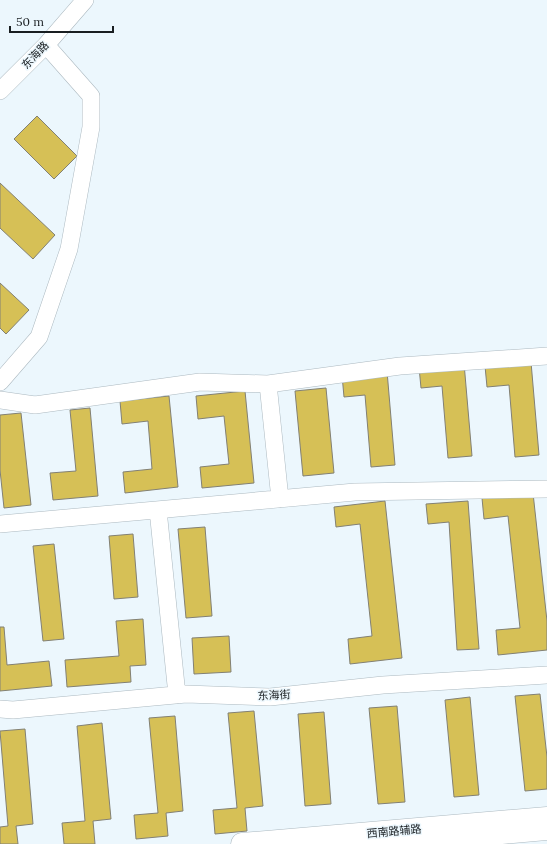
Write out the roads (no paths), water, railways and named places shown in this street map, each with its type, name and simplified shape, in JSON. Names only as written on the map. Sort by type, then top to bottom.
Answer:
[{"type":"main road","name":"西南路辅路","points":[[242,844],[547,818]]},
{"type":"main road","points":[[378,844],[547,829]]},
{"type":"main road","points":[[504,844],[547,840]]},
{"type":"street","points":[[68,0],[69,18]]},
{"type":"street","name":"东海路","points":[[0,91],[46,45],[85,0]]},
{"type":"street","points":[[0,382],[39,337],[69,249],[91,127],[91,96],[46,45]]},
{"type":"street","points":[[0,400],[35,405],[200,382],[268,384],[400,366],[547,356]]},
{"type":"street","points":[[268,384],[280,499]]},
{"type":"street","points":[[0,524],[355,492],[547,489]]},
{"type":"street","points":[[158,510],[177,695]]},
{"type":"street","name":"东海街","points":[[0,709],[13,710],[177,695],[270,697],[383,685],[547,675]]}]
